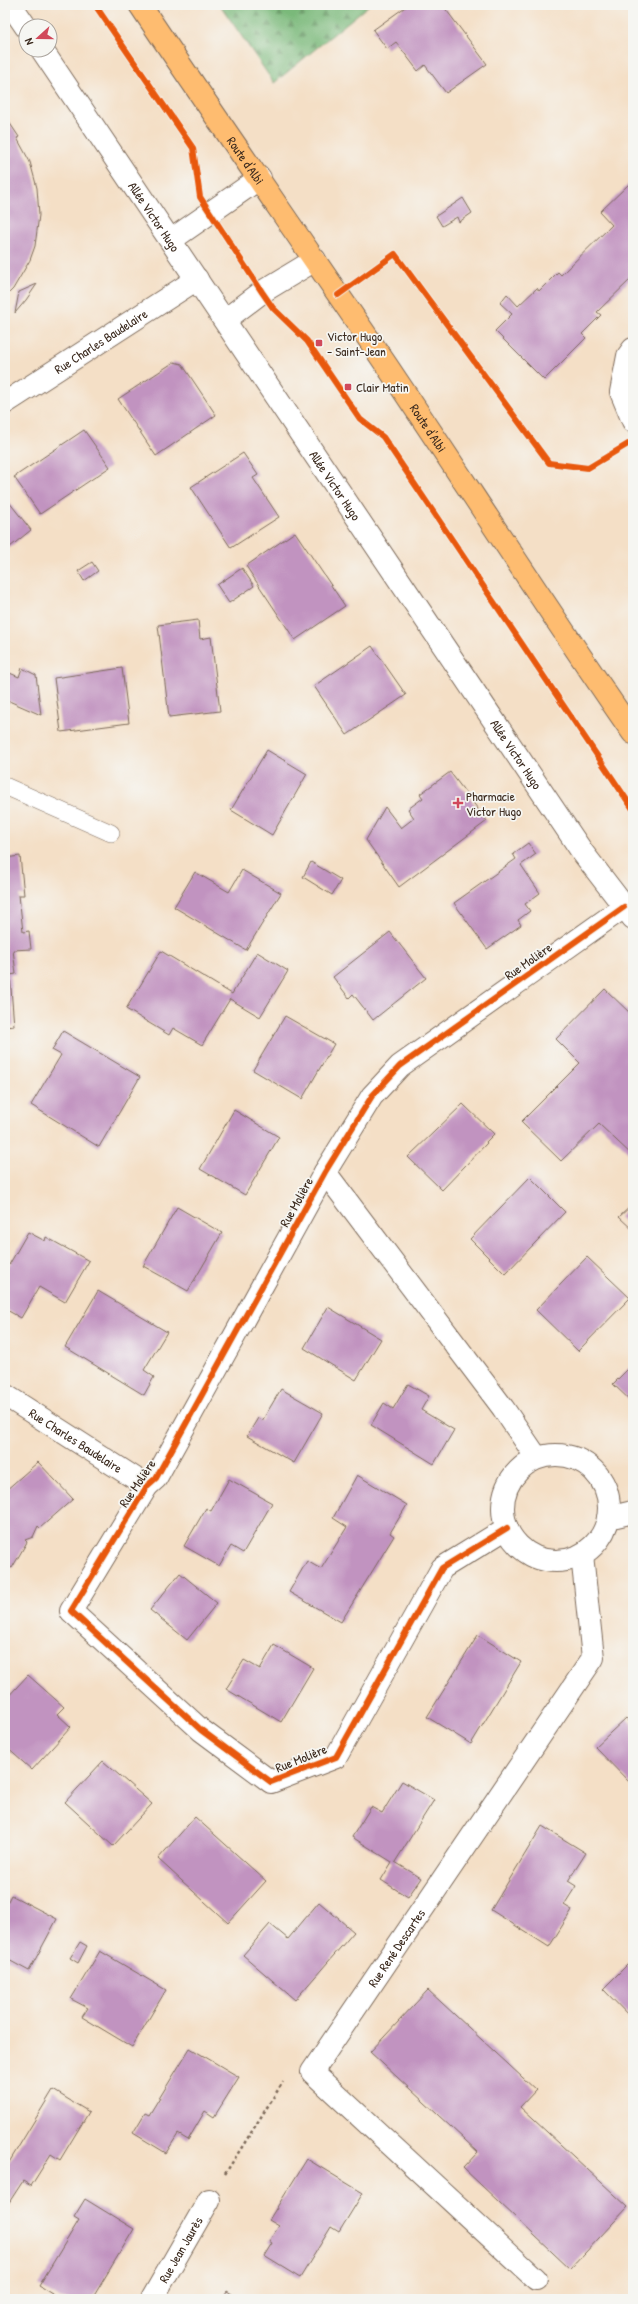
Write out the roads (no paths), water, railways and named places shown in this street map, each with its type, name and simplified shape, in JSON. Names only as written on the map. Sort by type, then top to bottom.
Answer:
[{"type":"main road","name":"Route d'Albi","points":[[140,5],[260,178],[501,535],[563,633],[633,733]]},
{"type":"street","points":[[11,5],[20,18]]},
{"type":"street","name":"Allée Victor Hugo","points":[[47,58],[583,853],[628,912]]},
{"type":"street","points":[[171,240],[260,178]]},
{"type":"street","points":[[225,320],[262,292],[315,260]]},
{"type":"street","name":"Rue Charles Baudelaire","points":[[5,403],[197,279]]},
{"type":"street","points":[[633,349],[628,356],[621,392],[633,421]]},
{"type":"street","name":"Rue Molière","points":[[507,1528],[442,1568],[336,1757],[271,1782],[201,1730],[71,1611],[147,1486],[156,1478],[325,1172],[372,1096],[400,1066],[628,912]]},
{"type":"street","name":"Rue Molière","points":[[325,1172],[503,1408],[537,1458]]},
{"type":"street","name":"Rue Charles Baudelaire","points":[[5,1395],[147,1486]]},
{"type":"street","points":[[555,1455],[573,1458],[590,1467],[602,1481],[608,1499],[608,1518],[599,1539],[582,1555],[564,1560],[547,1560],[530,1554],[516,1543],[507,1528],[503,1507],[508,1487],[519,1470],[537,1458],[555,1455]]},
{"type":"street","points":[[608,1518],[633,1512]]},
{"type":"street","name":"Rue René Descartes","points":[[536,2278],[312,2072],[593,1658],[582,1555]]},
{"type":"street","name":"Rue Jean Jaurès","points":[[152,2299],[209,2200]]},
{"type":"lane","points":[[5,786],[111,833]]},
{"type":"place","name":"Victor Hugo - Saint-Jean","points":[[319,343]]},
{"type":"place","name":"Clair Matin","points":[[348,387]]},
{"type":"place","name":"Pharmacie Victor Hugo","points":[[458,803]]}]
